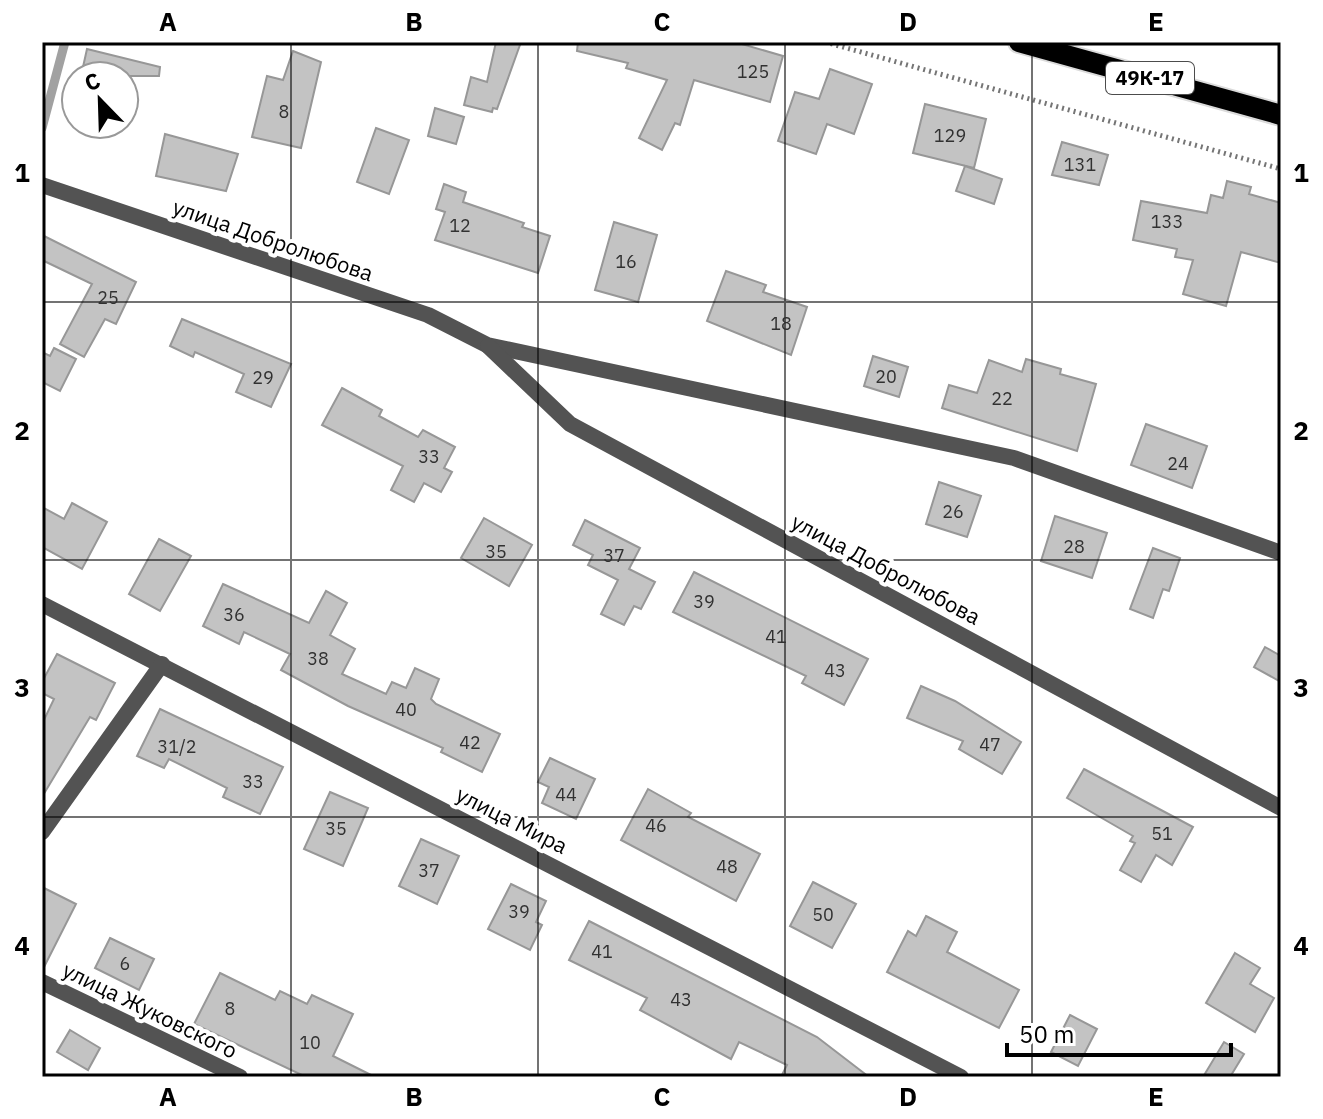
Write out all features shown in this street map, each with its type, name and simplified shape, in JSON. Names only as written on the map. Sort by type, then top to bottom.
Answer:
[{"type":"main road","name":"49К-17","points":[[1019,42],[1281,115]]},
{"type":"street","name":"улица Добролюбова","points":[[42,185],[428,315],[487,345],[1014,458],[1281,553]]},
{"type":"street","name":"улица Добролюбова","points":[[487,345],[570,424],[1281,808]]},
{"type":"street","name":"улица Мира","points":[[42,604],[961,1077]]},
{"type":"street","points":[[42,832],[162,664]]},
{"type":"street","name":"улица Жуковского","points":[[42,982],[240,1077]]},
{"type":"path","points":[[825,42],[1281,169]]},
{"type":"building","points":[[496,42],[521,42],[497,109],[493,108],[492,112],[464,105],[471,77],[487,82]]},
{"type":"building","points":[[578,42],[735,42],[783,56],[770,102],[694,80],[680,125],[675,123],[662,150],[639,138],[667,80],[626,68],[628,63],[577,51]]},
{"type":"building","points":[[87,49],[132,60],[85,60]]},
{"type":"building","points":[[293,51],[321,62],[301,148],[252,137],[267,76],[283,80]]},
{"type":"building","points":[[140,62],[160,67],[159,76],[140,76]]},
{"type":"building","points":[[830,69],[872,84],[854,134],[827,124],[816,154],[778,141],[795,92],[819,99]]},
{"type":"building","points":[[925,104],[986,119],[974,168],[913,153]]},
{"type":"building","points":[[435,108],[464,117],[456,144],[428,136]]},
{"type":"building","points":[[376,128],[409,140],[389,194],[357,182]]},
{"type":"building","points":[[165,134],[238,154],[226,191],[156,176]]},
{"type":"building","points":[[1062,142],[1108,155],[1099,185],[1052,175]]},
{"type":"building","points":[[965,166],[1002,179],[994,204],[956,191]]},
{"type":"building","points":[[1227,181],[1251,187],[1249,194],[1281,203],[1281,263],[1241,252],[1226,306],[1183,294],[1193,260],[1175,257],[1177,249],[1133,240],[1141,201],[1207,213],[1211,195],[1223,198]]},
{"type":"building","points":[[444,184],[466,192],[463,202],[524,223],[522,227],[550,236],[538,273],[435,240],[445,212],[436,209]]},
{"type":"building","points":[[614,222],[657,235],[638,302],[595,290]]},
{"type":"building","points":[[42,235],[136,282],[116,324],[105,319],[84,357],[60,344],[92,284],[42,260]]},
{"type":"building","points":[[726,271],[766,285],[763,292],[807,307],[791,355],[707,321]]},
{"type":"building","points":[[182,319],[291,364],[271,407],[236,392],[244,374],[195,352],[193,357],[170,346]]},
{"type":"building","points":[[54,348],[76,359],[60,391],[42,382],[42,352],[50,356]]},
{"type":"building","points":[[873,356],[908,367],[899,397],[864,386]]},
{"type":"building","points":[[1026,359],[1061,369],[1060,374],[1096,384],[1077,451],[942,408],[949,385],[977,393],[989,360],[1022,372]]},
{"type":"building","points":[[342,388],[382,410],[379,416],[418,437],[423,430],[455,447],[444,468],[452,472],[441,492],[424,483],[414,502],[391,490],[403,466],[322,425]]},
{"type":"building","points":[[1146,424],[1207,446],[1192,488],[1131,465]]},
{"type":"building","points":[[939,482],[981,496],[967,537],[926,524]]},
{"type":"building","points":[[72,503],[107,522],[82,569],[42,547],[42,507],[64,519]]},
{"type":"building","points":[[1055,516],[1107,533],[1092,578],[1041,561]]},
{"type":"building","points":[[484,518],[532,545],[509,586],[461,558]]},
{"type":"building","points":[[585,520],[640,548],[629,569],[655,582],[641,609],[634,606],[624,625],[601,614],[618,580],[588,565],[593,555],[573,545]]},
{"type":"building","points":[[159,539],[191,556],[160,611],[129,594]]},
{"type":"building","points":[[1153,548],[1180,558],[1169,591],[1163,589],[1153,618],[1130,609]]},
{"type":"building","points":[[694,572],[868,659],[844,705],[802,683],[806,676],[673,612]]},
{"type":"building","points":[[223,584],[309,623],[326,591],[347,603],[330,635],[355,649],[342,674],[386,694],[392,682],[406,688],[415,668],[439,679],[431,699],[436,704],[500,734],[482,772],[441,752],[443,748],[348,706],[281,670],[290,654],[244,632],[239,644],[203,626]]},
{"type":"building","points":[[1265,647],[1281,656],[1281,682],[1254,667]]},
{"type":"building","points":[[57,654],[115,683],[96,720],[90,717],[42,797],[42,724],[54,699],[42,693],[42,682]]},
{"type":"building","points":[[921,686],[955,701],[1021,742],[1002,774],[959,749],[963,741],[907,718]]},
{"type":"building","points":[[160,709],[283,767],[260,814],[223,797],[227,788],[169,759],[164,768],[137,756]]},
{"type":"building","points":[[550,758],[595,779],[576,819],[542,803],[549,787],[538,782]]},
{"type":"building","points":[[1084,769],[1193,827],[1172,865],[1156,855],[1141,882],[1120,870],[1135,843],[1130,841],[1133,836],[1067,798]]},
{"type":"building","points":[[648,789],[691,813],[688,817],[760,854],[736,901],[621,840]]},
{"type":"building","points":[[330,792],[368,808],[343,866],[304,849]]},
{"type":"building","points":[[421,839],[459,856],[437,904],[399,886]]},
{"type":"building","points":[[813,882],[856,904],[832,948],[790,926]]},
{"type":"building","points":[[511,884],[546,901],[536,922],[542,925],[530,950],[488,929]]},
{"type":"building","points":[[42,887],[76,904],[42,971]]},
{"type":"building","points":[[926,916],[957,932],[947,952],[1019,990],[999,1028],[887,972],[908,931],[916,936]]},
{"type":"building","points":[[589,921],[817,1037],[869,1077],[781,1077],[787,1065],[739,1042],[731,1059],[640,1010],[647,998],[569,960]]},
{"type":"building","points":[[110,938],[154,959],[139,990],[95,968]]},
{"type":"building","points":[[1235,953],[1260,968],[1250,984],[1274,998],[1255,1032],[1206,1003]]},
{"type":"building","points":[[220,973],[275,1000],[280,991],[307,1004],[312,995],[353,1014],[333,1056],[375,1077],[306,1077],[194,1024]]},
{"type":"building","points":[[1070,1015],[1097,1029],[1078,1066],[1051,1052]]},
{"type":"building","points":[[70,1030],[100,1048],[88,1070],[57,1052]]},
{"type":"building","points":[[1224,1042],[1244,1054],[1230,1077],[1203,1077]]},
{"type":"waterway","points":[[42,128],[65,42]]}]
